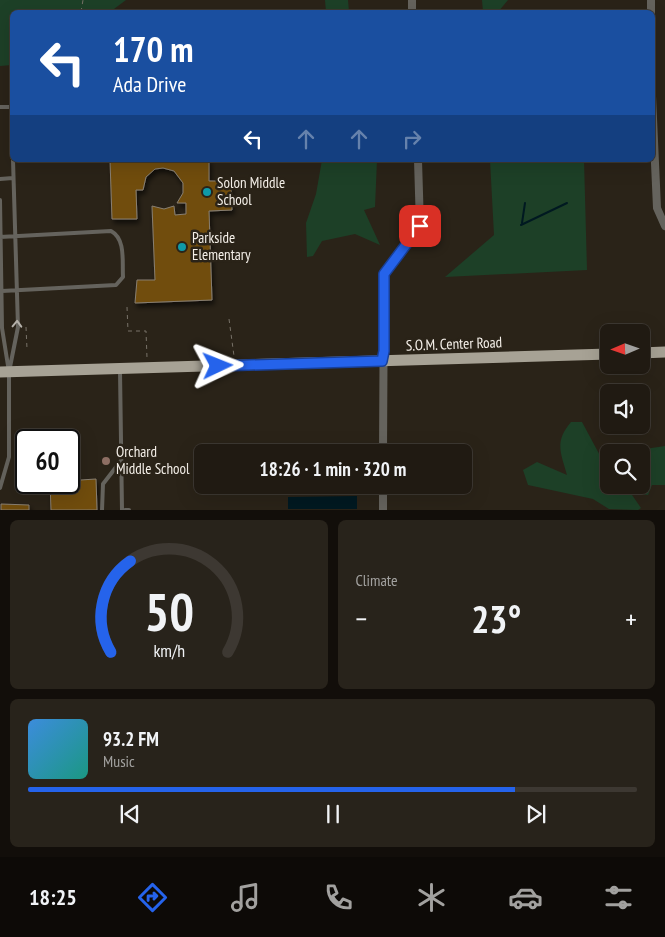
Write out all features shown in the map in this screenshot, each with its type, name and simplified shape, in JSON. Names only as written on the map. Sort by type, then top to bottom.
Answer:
[{"type":"main road","points":[[650,353],[665,352]]},
{"type":"main road","name":"S.O.M. Center Road","points":[[5,372],[600,354]]},
{"type":"street","points":[[382,444],[384,274],[420,226],[418,162]]},
{"type":"street","points":[[655,162],[657,208],[665,226]]},
{"type":"street","points":[[383,494],[383,510]]},
{"type":"lane","points":[[5,372],[18,327],[13,162]]},
{"type":"lane","points":[[0,179],[13,178]]},
{"type":"lane","points":[[0,200],[1,328],[9,457],[0,488]]},
{"type":"lane","points":[[0,237],[111,231],[117,235],[120,241],[123,277],[116,285],[2,291]]},
{"type":"lane","points":[[120,369],[123,510],[129,510]]},
{"type":"lane","points":[[102,510],[103,484],[117,469],[121,460]]},
{"type":"path","points":[[127,307],[128,331],[146,331],[147,359]]},
{"type":"path","points":[[229,318],[234,356]]},
{"type":"path","points":[[26,327],[27,349]]},
{"type":"green space","points":[[0,0],[126,0],[113,10],[10,10],[10,65],[0,66]]},
{"type":"green space","points":[[325,0],[348,0],[349,10],[326,10]]},
{"type":"green space","points":[[482,0],[508,0],[500,10],[483,10]]},
{"type":"green space","points":[[322,162],[377,162],[375,207],[364,210],[380,245],[355,234],[322,241],[313,256],[307,257],[306,223],[316,194]]},
{"type":"green space","points":[[490,162],[584,162],[587,270],[445,277],[494,235]]},
{"type":"green space","points":[[571,422],[582,422],[600,456],[600,494],[631,494],[641,508],[638,510],[609,509],[593,499],[528,485],[523,470],[537,462],[567,475],[560,448],[562,436]]},
{"type":"green space","points":[[665,446],[665,485],[652,485],[650,490],[650,448]]},
{"type":"water","points":[[357,496],[357,509],[288,509],[288,497]]},
{"type":"building","points":[[110,162],[209,162],[209,181],[224,181],[224,186],[231,186],[232,210],[209,211],[212,300],[135,303],[137,280],[155,280],[152,206],[164,209],[174,206],[175,215],[186,214],[186,203],[177,203],[183,193],[183,183],[174,171],[163,168],[155,169],[146,177],[143,190],[136,190],[137,219],[112,219]]},
{"type":"building","points":[[96,479],[97,510],[51,510],[50,494],[80,494],[80,480]]},
{"type":"building","points":[[1,504],[29,505],[29,510],[1,510]]},
{"type":"waterway","points":[[522,223],[525,203]]},
{"type":"waterway","points":[[521,225],[567,203]]},
{"type":"place","name":"Solon Middle School","points":[[207,192]]},
{"type":"place","name":"Parkside Elementary","points":[[182,247]]},
{"type":"place","name":"Orchard Middle School","points":[[106,461]]},
{"type":"route","points":[[218,366],[382,361],[384,351],[384,274],[420,226]]}]
